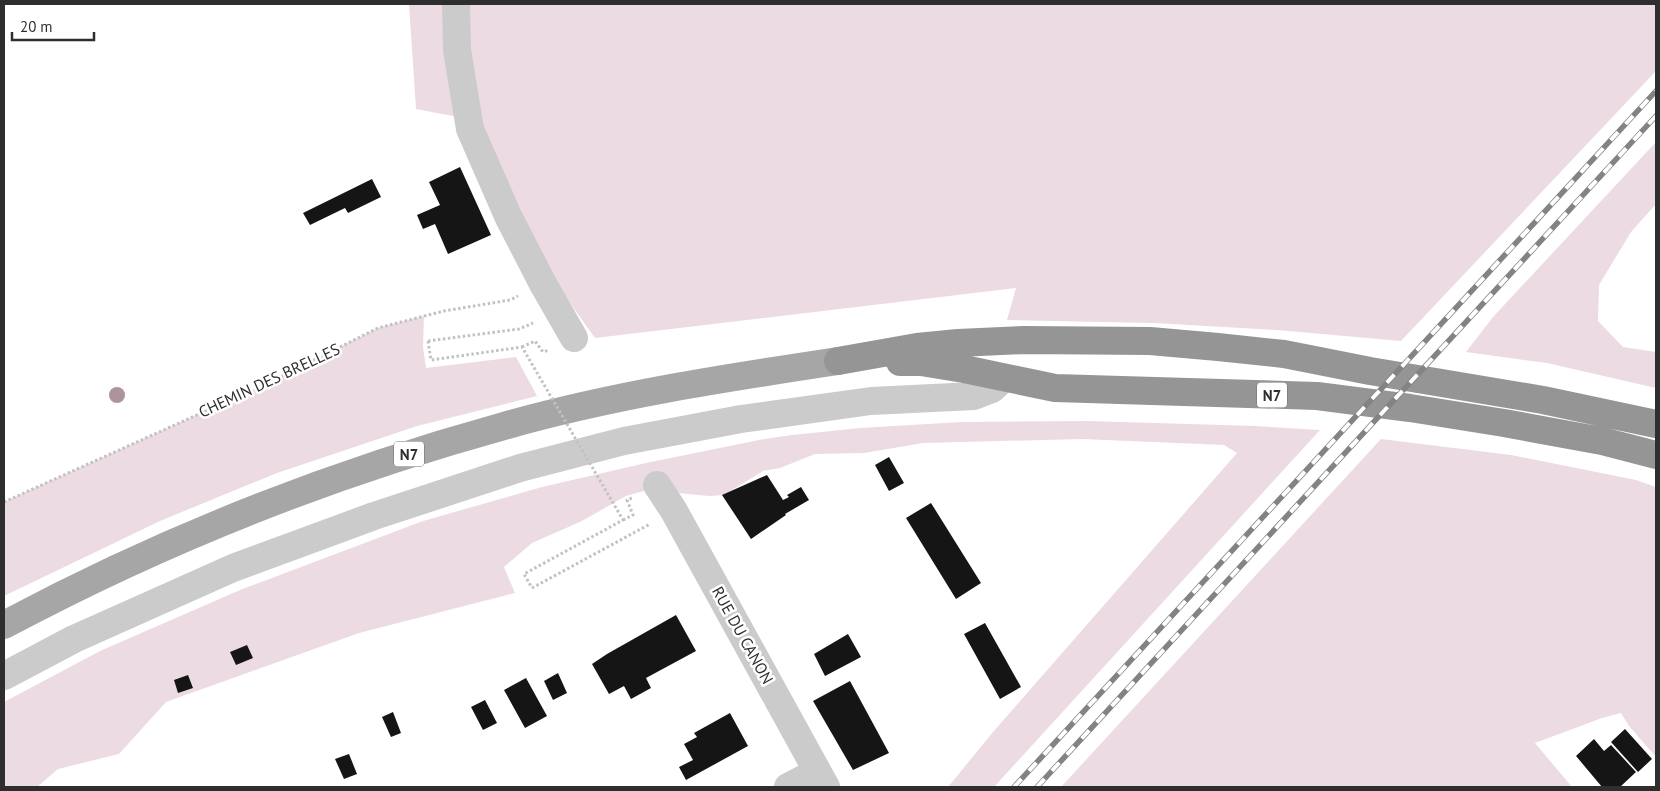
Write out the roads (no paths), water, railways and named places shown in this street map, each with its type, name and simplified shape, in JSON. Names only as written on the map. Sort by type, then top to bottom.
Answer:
[{"type":"highway","points":[[838,361],[917,347],[968,342],[1024,340],[1141,341],[1284,354],[1370,371],[1543,400],[1656,424]]},
{"type":"highway","name":"N7","points":[[838,361],[921,362],[1054,388],[1317,396],[1504,423],[1602,441],[1656,455]]},
{"type":"highway","points":[[1602,441],[1656,470]]},
{"type":"main road","name":"N7","points":[[4,625],[92,580],[190,536],[298,492],[410,454],[506,425],[605,401],[723,378],[838,361]]},
{"type":"street","points":[[456,4],[457,50],[470,130],[508,216],[543,284],[574,338]]},
{"type":"street","points":[[4,676],[74,640],[232,568],[374,516],[520,468],[624,441],[741,419],[871,401],[974,396],[992,389],[1004,378]]},
{"type":"street","name":"RUE DU CANON","points":[[657,485],[674,511],[822,779]]},
{"type":"street","points":[[788,787],[822,779]]},
{"type":"railway","points":[[1014,787],[1656,91]]},
{"type":"railway","points":[[1037,787],[1656,116]]}]
